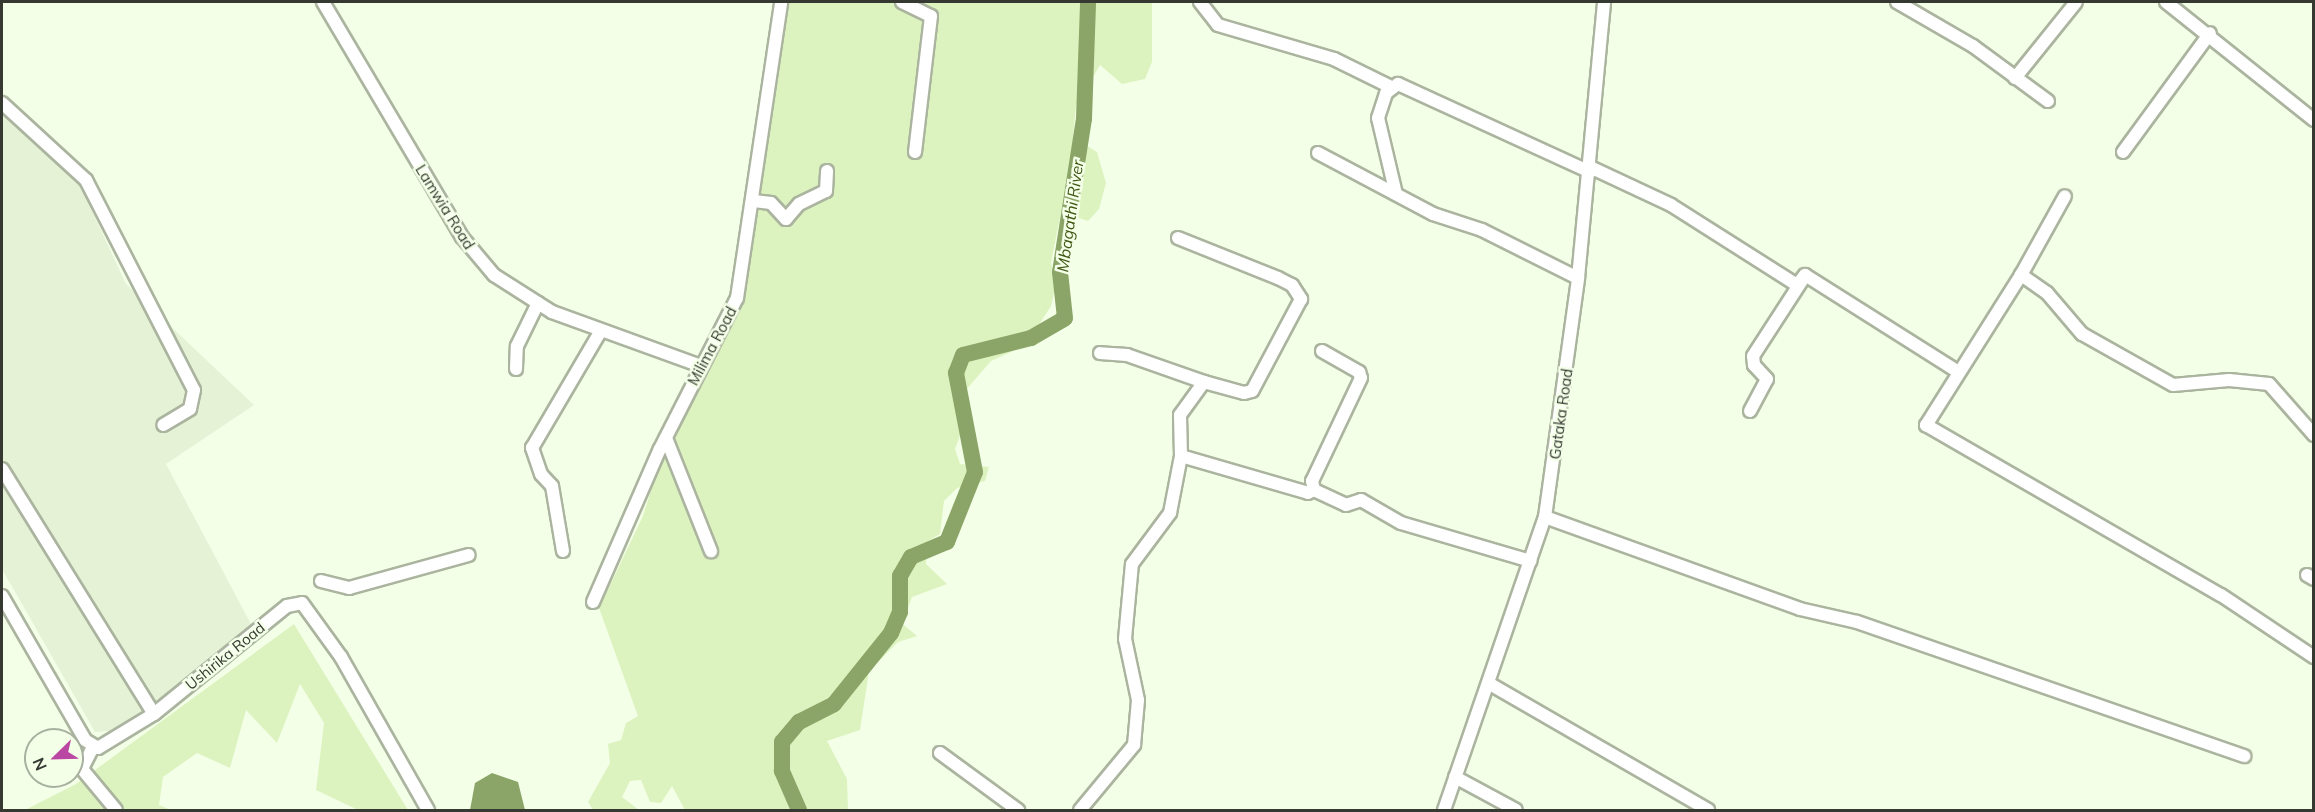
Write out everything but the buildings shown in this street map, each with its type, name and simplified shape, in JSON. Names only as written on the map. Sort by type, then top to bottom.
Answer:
[{"type":"street","name":"Lamwia Road","points":[[323,2],[462,237],[494,275],[538,303],[600,332],[701,366]]},
{"type":"street","name":"Milima Road","points":[[593,602],[666,438],[737,298],[754,201],[781,2]]},
{"type":"street","points":[[902,2],[931,16],[915,152]]},
{"type":"street","points":[[1200,2],[1218,25],[1334,59],[1391,87],[1407,84],[1590,170],[1671,205],[1797,285],[1805,275]]},
{"type":"street","name":"Gataka Road","points":[[1444,810],[1490,684],[1545,517],[1578,278],[1590,170],[1604,2]]},
{"type":"street","points":[[1897,2],[2048,101]]},
{"type":"street","points":[[2015,78],[2076,2]]},
{"type":"street","points":[[2166,2],[2210,33],[2313,120]]},
{"type":"street","points":[[2123,152],[2210,33]]},
{"type":"street","points":[[1391,87],[1378,118],[1396,194]]},
{"type":"street","points":[[2,103],[86,180],[194,390],[190,409],[163,425]]},
{"type":"street","points":[[1318,153],[1396,194],[1578,278]]},
{"type":"street","points":[[754,201],[771,203],[786,219],[799,204],[826,190],[827,171]]},
{"type":"street","points":[[2065,196],[2021,275],[1957,371],[1927,429],[2221,595],[2313,657]]},
{"type":"street","points":[[1100,353],[1127,355],[1204,382],[1244,393],[1252,391],[1301,299],[1285,281],[1178,238]]},
{"type":"street","points":[[1805,275],[1957,371]]},
{"type":"street","points":[[1750,411],[1767,383],[1753,356],[1805,275]]},
{"type":"street","points":[[2021,275],[2047,293],[2082,334],[2173,385],[2229,380],[2269,384],[2313,435]]},
{"type":"street","points":[[516,369],[517,346],[538,303]]},
{"type":"street","points":[[563,551],[552,486],[532,448],[600,332]]},
{"type":"street","points":[[1314,490],[1312,481],[1343,425],[1361,376],[1322,351]]},
{"type":"street","points":[[1080,810],[1134,745],[1138,700],[1125,639],[1132,564],[1170,513],[1181,456],[1180,415],[1204,382]]},
{"type":"street","points":[[666,438],[711,551]]},
{"type":"street","points":[[1181,456],[1308,494],[1314,490]]},
{"type":"street","points":[[2,469],[154,714]]},
{"type":"street","points":[[1314,490],[1346,505],[1361,500],[1401,523],[1531,561]]},
{"type":"street","points":[[1545,517],[1800,609],[1857,622],[2245,756]]},
{"type":"street","points":[[321,581],[349,588],[468,555]]},
{"type":"street","points":[[2,596],[93,747],[82,769],[116,810]]},
{"type":"street","name":"Ushirika Road","points":[[93,747],[106,746],[154,714],[287,606],[302,603],[341,657],[428,810]]},
{"type":"street","points":[[1490,684],[1708,810]]},
{"type":"street","points":[[940,753],[1018,810]]},
{"type":"street","points":[[1455,777],[1516,810]]},
{"type":"shaded area","points":[[788,2],[1152,2],[1152,62],[1145,79],[1122,84],[1100,65],[1076,106],[1073,137],[1097,152],[1106,183],[1099,209],[1088,221],[1061,212],[1051,263],[1056,285],[1051,306],[1026,345],[991,361],[965,391],[967,416],[955,449],[960,464],[989,467],[985,481],[957,488],[944,501],[940,534],[928,541],[926,564],[947,584],[912,597],[908,608],[893,616],[917,636],[898,642],[869,671],[860,730],[827,741],[847,779],[848,810],[685,810],[672,786],[661,803],[650,802],[641,780],[630,781],[622,797],[639,810],[593,810],[588,802],[610,763],[608,744],[621,740],[626,723],[638,716],[599,608],[643,516],[659,464],[740,311]]},
{"type":"shaded area","points":[[2,111],[73,170],[126,284],[254,405],[166,464],[252,626],[119,730],[95,732],[2,569]]},
{"type":"shaded area","points":[[294,624],[408,810],[358,810],[316,790],[324,723],[300,684],[277,743],[246,710],[230,768],[197,753],[163,777],[159,805],[171,810],[25,810],[68,788],[84,788],[84,778]]},
{"type":"shaded area","points":[[492,773],[518,782],[525,810],[470,810],[475,783]]},
{"type":"waterway","name":"Mbagathi River","points":[[799,810],[782,771],[782,742],[799,722],[834,704],[891,633],[900,612],[900,576],[911,557],[947,542],[975,472],[956,373],[963,355],[1031,338],[1065,318],[1060,272],[1084,119],[1088,2]]}]
